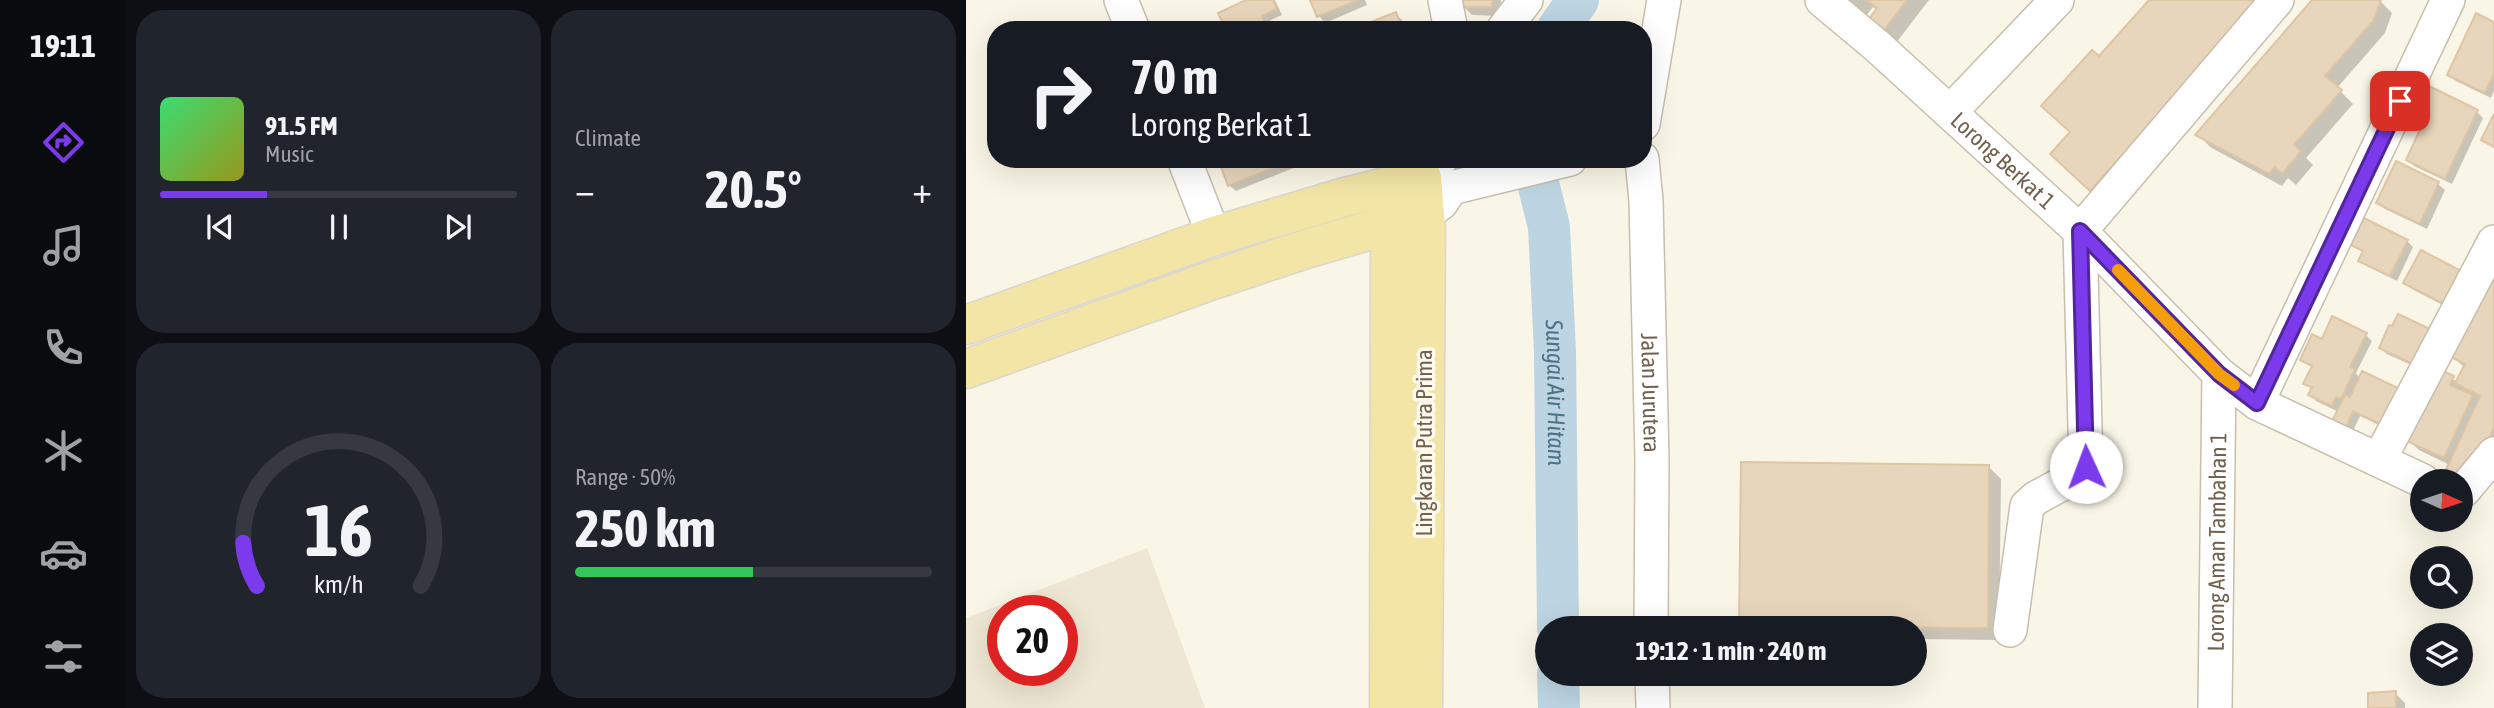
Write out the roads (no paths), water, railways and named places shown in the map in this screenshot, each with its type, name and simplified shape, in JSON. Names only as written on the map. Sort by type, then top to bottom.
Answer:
[{"type":"main road","points":[[966,325],[1214,236],[1427,191]]},
{"type":"main road","points":[[966,369],[1207,282],[1427,191]]},
{"type":"main road","name":"Lingkaran Putra Prima","points":[[1390,708],[1427,191]]},
{"type":"main road","name":"Lingkaran Putra Prima","points":[[1423,708],[1427,191]]},
{"type":"street","points":[[1121,0],[1129,21]]},
{"type":"street","points":[[1445,0],[1449,21]]},
{"type":"street","points":[[1510,21],[1526,0]]},
{"type":"street","points":[[1652,71],[1664,0]]},
{"type":"street","name":"Lorong Berkat 1","points":[[1822,0],[1877,46],[2080,231],[2219,374],[2257,403],[2410,475]]},
{"type":"street","points":[[1950,112],[2057,0]]},
{"type":"street","points":[[2010,630],[2027,506],[2036,498],[2082,473],[2086,467],[2080,231],[2277,0]]},
{"type":"street","points":[[2257,403],[2448,0]]},
{"type":"street","points":[[1188,168],[1214,236]]},
{"type":"street","points":[[1427,191],[1530,168]]},
{"type":"street","name":"Jalan Jurutera","points":[[1643,168],[1646,201],[1652,459],[1651,616]]},
{"type":"street","points":[[2379,460],[2494,242]]},
{"type":"street","name":"Lorong Aman Tambahan 1","points":[[2215,708],[2219,374]]},
{"type":"street","points":[[2473,493],[2494,454]]},
{"type":"street","points":[[1652,686],[1653,708]]},
{"type":"waterway","name":"Sungai Air Hitam","points":[[1563,21],[1578,0]]},
{"type":"waterway","name":"Sungai Air Hitam","points":[[1534,168],[1549,227],[1555,352],[1558,616]]},
{"type":"waterway","name":"Sungai Air Hitam","points":[[1558,686],[1559,708]]}]
